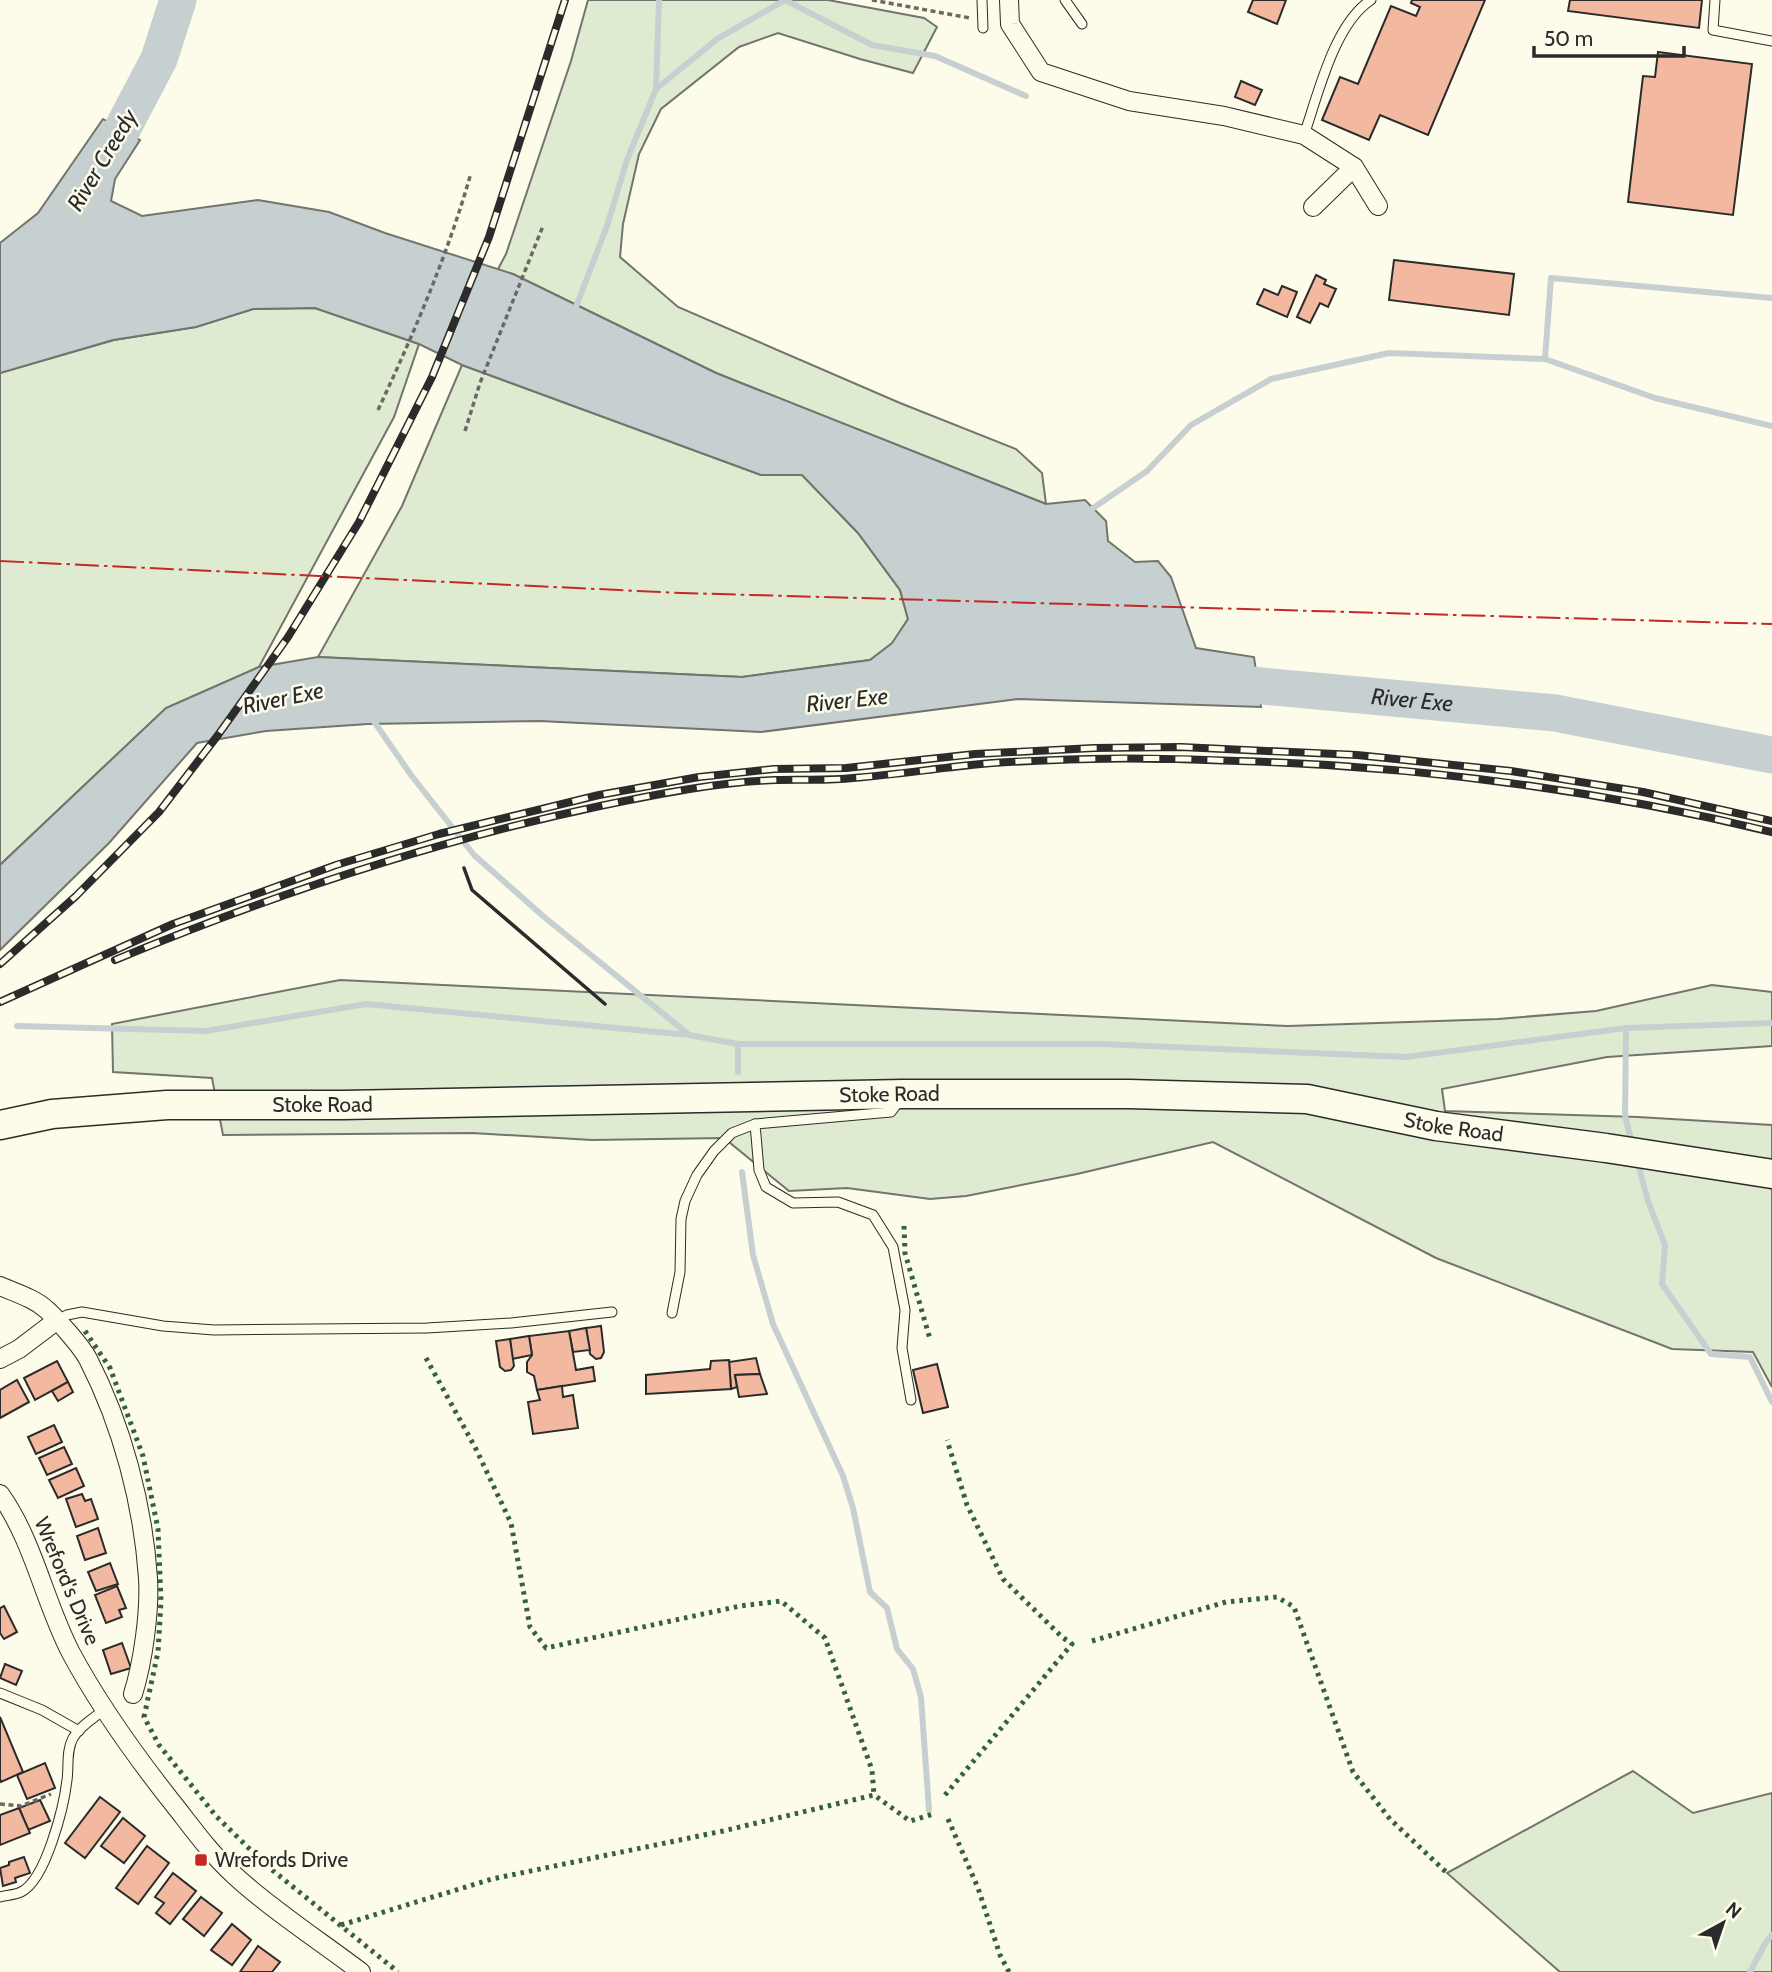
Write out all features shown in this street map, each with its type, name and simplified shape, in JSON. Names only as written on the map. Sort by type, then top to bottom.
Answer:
[{"type":"main road","name":"Stoke Road","points":[[0,1125],[52,1114],[167,1105],[356,1105],[903,1094],[1129,1094],[1307,1099],[1436,1126],[1606,1148],[1772,1174]]},
{"type":"street","points":[[1009,0],[1010,24],[1041,72],[1129,101],[1224,116],[1304,135],[1354,167],[1378,206]]},
{"type":"street","points":[[1313,207],[1354,167]]},
{"type":"street","points":[[0,1286],[30,1298],[47,1310],[87,1356],[118,1432],[138,1504],[148,1580],[141,1660],[133,1693]]},
{"type":"street","points":[[0,1359],[19,1349],[56,1321]]},
{"type":"street","name":"Wreford's Drive","points":[[1,1495],[24,1534],[57,1624],[109,1716],[217,1859],[237,1878],[360,1972]]},
{"type":"lane","points":[[982,0],[983,28]]},
{"type":"lane","points":[[1065,0],[1082,24]]},
{"type":"lane","points":[[1304,135],[1331,57],[1345,29],[1371,0]]},
{"type":"lane","points":[[1715,0],[1713,30],[1772,41]]},
{"type":"lane","points":[[672,1313],[680,1272],[681,1219],[685,1201],[697,1175],[714,1151],[732,1133],[755,1124],[891,1112],[903,1094]]},
{"type":"lane","points":[[755,1124],[759,1170],[766,1187],[793,1203],[838,1202],[873,1215],[893,1247],[905,1310],[902,1348],[911,1400]]},
{"type":"lane","points":[[56,1321],[82,1312],[163,1326],[214,1330],[427,1328],[510,1323],[612,1312]]},
{"type":"lane","points":[[0,1693],[42,1710],[79,1731]]},
{"type":"lane","points":[[0,1897],[23,1891],[36,1876],[52,1842],[66,1788],[68,1751],[79,1731],[109,1716]]},
{"type":"path","points":[[872,0],[975,19],[983,28]]},
{"type":"path","points":[[378,410],[452,234],[471,173]]},
{"type":"path","points":[[465,431],[480,383],[543,226]]},
{"type":"path","points":[[0,1804],[21,1806],[66,1788]]},
{"type":"green space","points":[[588,0],[828,0],[924,18],[937,27],[913,73],[778,33],[739,47],[661,109],[639,154],[623,224],[620,257],[678,307],[900,403],[1016,449],[1042,473],[1046,504],[716,373],[513,274],[497,271],[506,254],[571,61]]},
{"type":"green space","points":[[315,308],[419,344],[394,417],[259,667],[166,708],[0,865],[0,373],[114,340],[196,327],[253,309]]},
{"type":"green space","points":[[462,365],[761,475],[802,475],[858,533],[900,590],[908,619],[892,644],[870,660],[742,677],[318,657],[402,506]]},
{"type":"green space","points":[[340,980],[1288,1026],[1498,1019],[1596,1011],[1712,985],[1772,992],[1772,1046],[1607,1057],[1442,1089],[1445,1111],[1638,1117],[1772,1125],[1772,1387],[1753,1352],[1672,1349],[1436,1258],[1213,1142],[1077,1174],[966,1196],[930,1199],[847,1188],[789,1191],[724,1138],[592,1140],[472,1133],[223,1135],[212,1078],[113,1072],[112,1024]]},
{"type":"green space","points":[[1633,1771],[1693,1813],[1772,1793],[1772,1972],[1560,1972],[1447,1873]]},
{"type":"water","points":[[103,119],[140,140],[115,179],[111,201],[142,216],[258,200],[329,212],[513,274],[716,373],[1046,504],[1085,500],[1106,521],[1108,541],[1135,562],[1158,561],[1171,577],[1196,648],[1254,657],[1261,707],[1018,699],[761,732],[540,721],[368,724],[266,731],[197,743],[109,843],[0,950],[0,865],[166,708],[259,667],[318,657],[742,677],[870,660],[892,643],[908,619],[900,590],[858,533],[802,475],[761,475],[462,365],[419,344],[315,308],[253,309],[196,327],[113,340],[0,373],[0,243],[38,213]]},
{"type":"building","points":[[1253,0],[1286,0],[1277,24],[1248,12]]},
{"type":"building","points":[[1412,0],[1485,0],[1428,135],[1380,115],[1369,140],[1322,120],[1340,77],[1358,84],[1391,6],[1416,16],[1420,7],[1411,3]]},
{"type":"building","points":[[1570,0],[1702,0],[1699,28],[1568,11]]},
{"type":"building","points":[[1658,52],[1752,64],[1733,215],[1628,202],[1643,76],[1655,77]]},
{"type":"building","points":[[1241,81],[1262,90],[1255,105],[1235,97]]},
{"type":"building","points":[[1394,260],[1514,274],[1509,315],[1389,300]]},
{"type":"building","points":[[1316,275],[1326,280],[1324,284],[1336,289],[1328,307],[1320,303],[1310,323],[1297,317]]},
{"type":"building","points":[[1282,286],[1297,292],[1287,317],[1257,304],[1264,289],[1278,295]]},
{"type":"building","points":[[601,1326],[604,1352],[601,1358],[596,1359],[590,1354],[586,1328]]},
{"type":"building","points":[[586,1328],[590,1350],[573,1352],[569,1331]]},
{"type":"building","points":[[569,1331],[576,1370],[593,1367],[595,1381],[537,1390],[534,1376],[527,1372],[527,1362],[532,1355],[529,1336]]},
{"type":"building","points":[[529,1336],[532,1355],[512,1359],[510,1339]]},
{"type":"building","points":[[510,1339],[514,1366],[505,1371],[500,1367],[496,1341]]},
{"type":"building","points":[[756,1358],[760,1374],[735,1375],[737,1387],[731,1389],[729,1362]]},
{"type":"building","points":[[729,1360],[731,1389],[646,1394],[646,1375],[710,1369],[711,1361]]},
{"type":"building","points":[[57,1361],[68,1382],[35,1400],[24,1378]]},
{"type":"building","points":[[937,1364],[948,1407],[923,1413],[913,1370]]},
{"type":"building","points":[[760,1374],[767,1394],[739,1397],[735,1375]]},
{"type":"building","points":[[17,1380],[29,1402],[0,1418],[0,1390]]},
{"type":"building","points":[[68,1382],[73,1392],[58,1401],[52,1391]]},
{"type":"building","points":[[562,1386],[563,1397],[573,1395],[578,1428],[533,1434],[528,1402],[540,1400],[537,1390]]},
{"type":"building","points":[[54,1425],[62,1442],[36,1454],[28,1437]]},
{"type":"building","points":[[64,1447],[72,1464],[47,1475],[39,1458]]},
{"type":"building","points":[[76,1468],[84,1486],[58,1498],[49,1480]]},
{"type":"building","points":[[82,1494],[85,1501],[91,1499],[98,1519],[76,1527],[66,1499]]},
{"type":"building","points":[[98,1528],[106,1553],[85,1560],[77,1536]]},
{"type":"building","points":[[110,1563],[118,1584],[96,1591],[88,1572]]},
{"type":"building","points":[[117,1586],[126,1608],[119,1610],[122,1617],[106,1623],[95,1595]]},
{"type":"building","points":[[4,1606],[17,1632],[4,1639],[0,1633],[0,1608]]},
{"type":"building","points":[[122,1643],[131,1668],[111,1674],[103,1650]]},
{"type":"building","points":[[5,1664],[22,1671],[16,1685],[0,1678]]},
{"type":"building","points":[[0,1717],[23,1772],[1,1782],[0,1779]]},
{"type":"building","points":[[45,1763],[55,1788],[27,1799],[17,1775]]},
{"type":"building","points":[[100,1797],[120,1812],[85,1858],[65,1843]]},
{"type":"building","points":[[40,1800],[50,1821],[28,1830],[19,1808]]},
{"type":"building","points":[[19,1808],[30,1833],[0,1845],[0,1815]]},
{"type":"building","points":[[123,1818],[145,1836],[124,1863],[101,1846]]},
{"type":"building","points":[[147,1846],[169,1863],[138,1904],[116,1888]]},
{"type":"building","points":[[24,1857],[30,1873],[3,1886],[0,1868]]},
{"type":"building","points":[[173,1873],[196,1891],[170,1924],[156,1913],[164,1903],[155,1897]]},
{"type":"building","points":[[201,1897],[222,1913],[204,1936],[183,1919]]},
{"type":"building","points":[[232,1924],[251,1940],[232,1965],[211,1950]]},
{"type":"building","points":[[258,1946],[280,1962],[272,1972],[240,1972]]},
{"type":"waterway","name":"River Creedy","points":[[95,173],[117,139],[159,59],[178,0]]},
{"type":"waterway","points":[[656,89],[659,0]]},
{"type":"waterway","points":[[574,312],[607,226],[627,160],[656,89],[717,39],[785,0],[872,45],[935,56],[1026,96]]},
{"type":"waterway","points":[[1545,359],[1551,278],[1772,298]]},
{"type":"waterway","points":[[1086,513],[1147,471],[1191,425],[1271,379],[1389,353],[1545,359],[1655,398],[1772,426]]},
{"type":"waterway","name":"River Exe","points":[[1208,681],[1555,713],[1772,755]]},
{"type":"waterway","points":[[373,720],[411,775],[474,855],[543,916],[688,1034]]},
{"type":"waterway","points":[[17,1026],[206,1031],[366,1004],[689,1035],[738,1044],[1101,1044],[1406,1057],[1626,1028],[1772,1023]]},
{"type":"waterway","points":[[1626,1028],[1625,1116],[1632,1143]]},
{"type":"waterway","points":[[738,1044],[738,1072]]},
{"type":"waterway","points":[[1637,1160],[1648,1201],[1665,1245],[1662,1284],[1711,1354],[1750,1357],[1772,1402]]},
{"type":"waterway","points":[[742,1172],[753,1255],[773,1324],[843,1476],[853,1508],[870,1592],[887,1608],[897,1649],[913,1669],[921,1697],[929,1810]]},
{"type":"waterway","points":[[1750,1972],[1772,1935]]},
{"type":"railway","points":[[0,964],[76,896],[159,812],[288,637],[359,522],[432,377],[489,237],[565,0]]},
{"type":"railway","points":[[0,1002],[173,924],[336,865],[439,834],[599,795],[699,777],[774,769],[846,768],[975,754],[1094,748],[1181,747],[1357,755],[1511,771],[1643,792],[1772,821]]},
{"type":"railway","points":[[115,960],[234,913],[415,853],[600,806],[710,786],[754,781],[844,779],[1045,760],[1134,758],[1332,765],[1459,777],[1585,794],[1772,832]]},
{"type":"hedge","points":[[904,1226],[905,1253],[930,1339]]},
{"type":"hedge","points":[[85,1331],[110,1368],[143,1456],[158,1529],[161,1601],[158,1652],[144,1717],[159,1745],[216,1816],[266,1865],[398,1972]]},
{"type":"hedge","points":[[426,1358],[476,1449],[511,1523],[530,1627],[546,1648],[740,1606],[781,1601],[825,1638],[872,1770],[874,1795]]},
{"type":"hedge","points":[[945,1795],[1072,1644],[1003,1579],[967,1505],[947,1440]]},
{"type":"hedge","points":[[1092,1641],[1226,1602],[1277,1597],[1294,1607],[1353,1772],[1390,1819],[1447,1873]]},
{"type":"hedge","points":[[341,1925],[492,1879],[723,1831],[874,1795],[910,1821],[933,1814]]},
{"type":"hedge","points":[[948,1819],[978,1888],[1000,1955],[1009,1972]]},
{"type":"wall","points":[[464,868],[472,890],[605,1004]]},
{"type":"power","points":[[0,561],[682,593],[1772,624]]},
{"type":"place","name":"Wrefords Drive","points":[[201,1860]]}]
